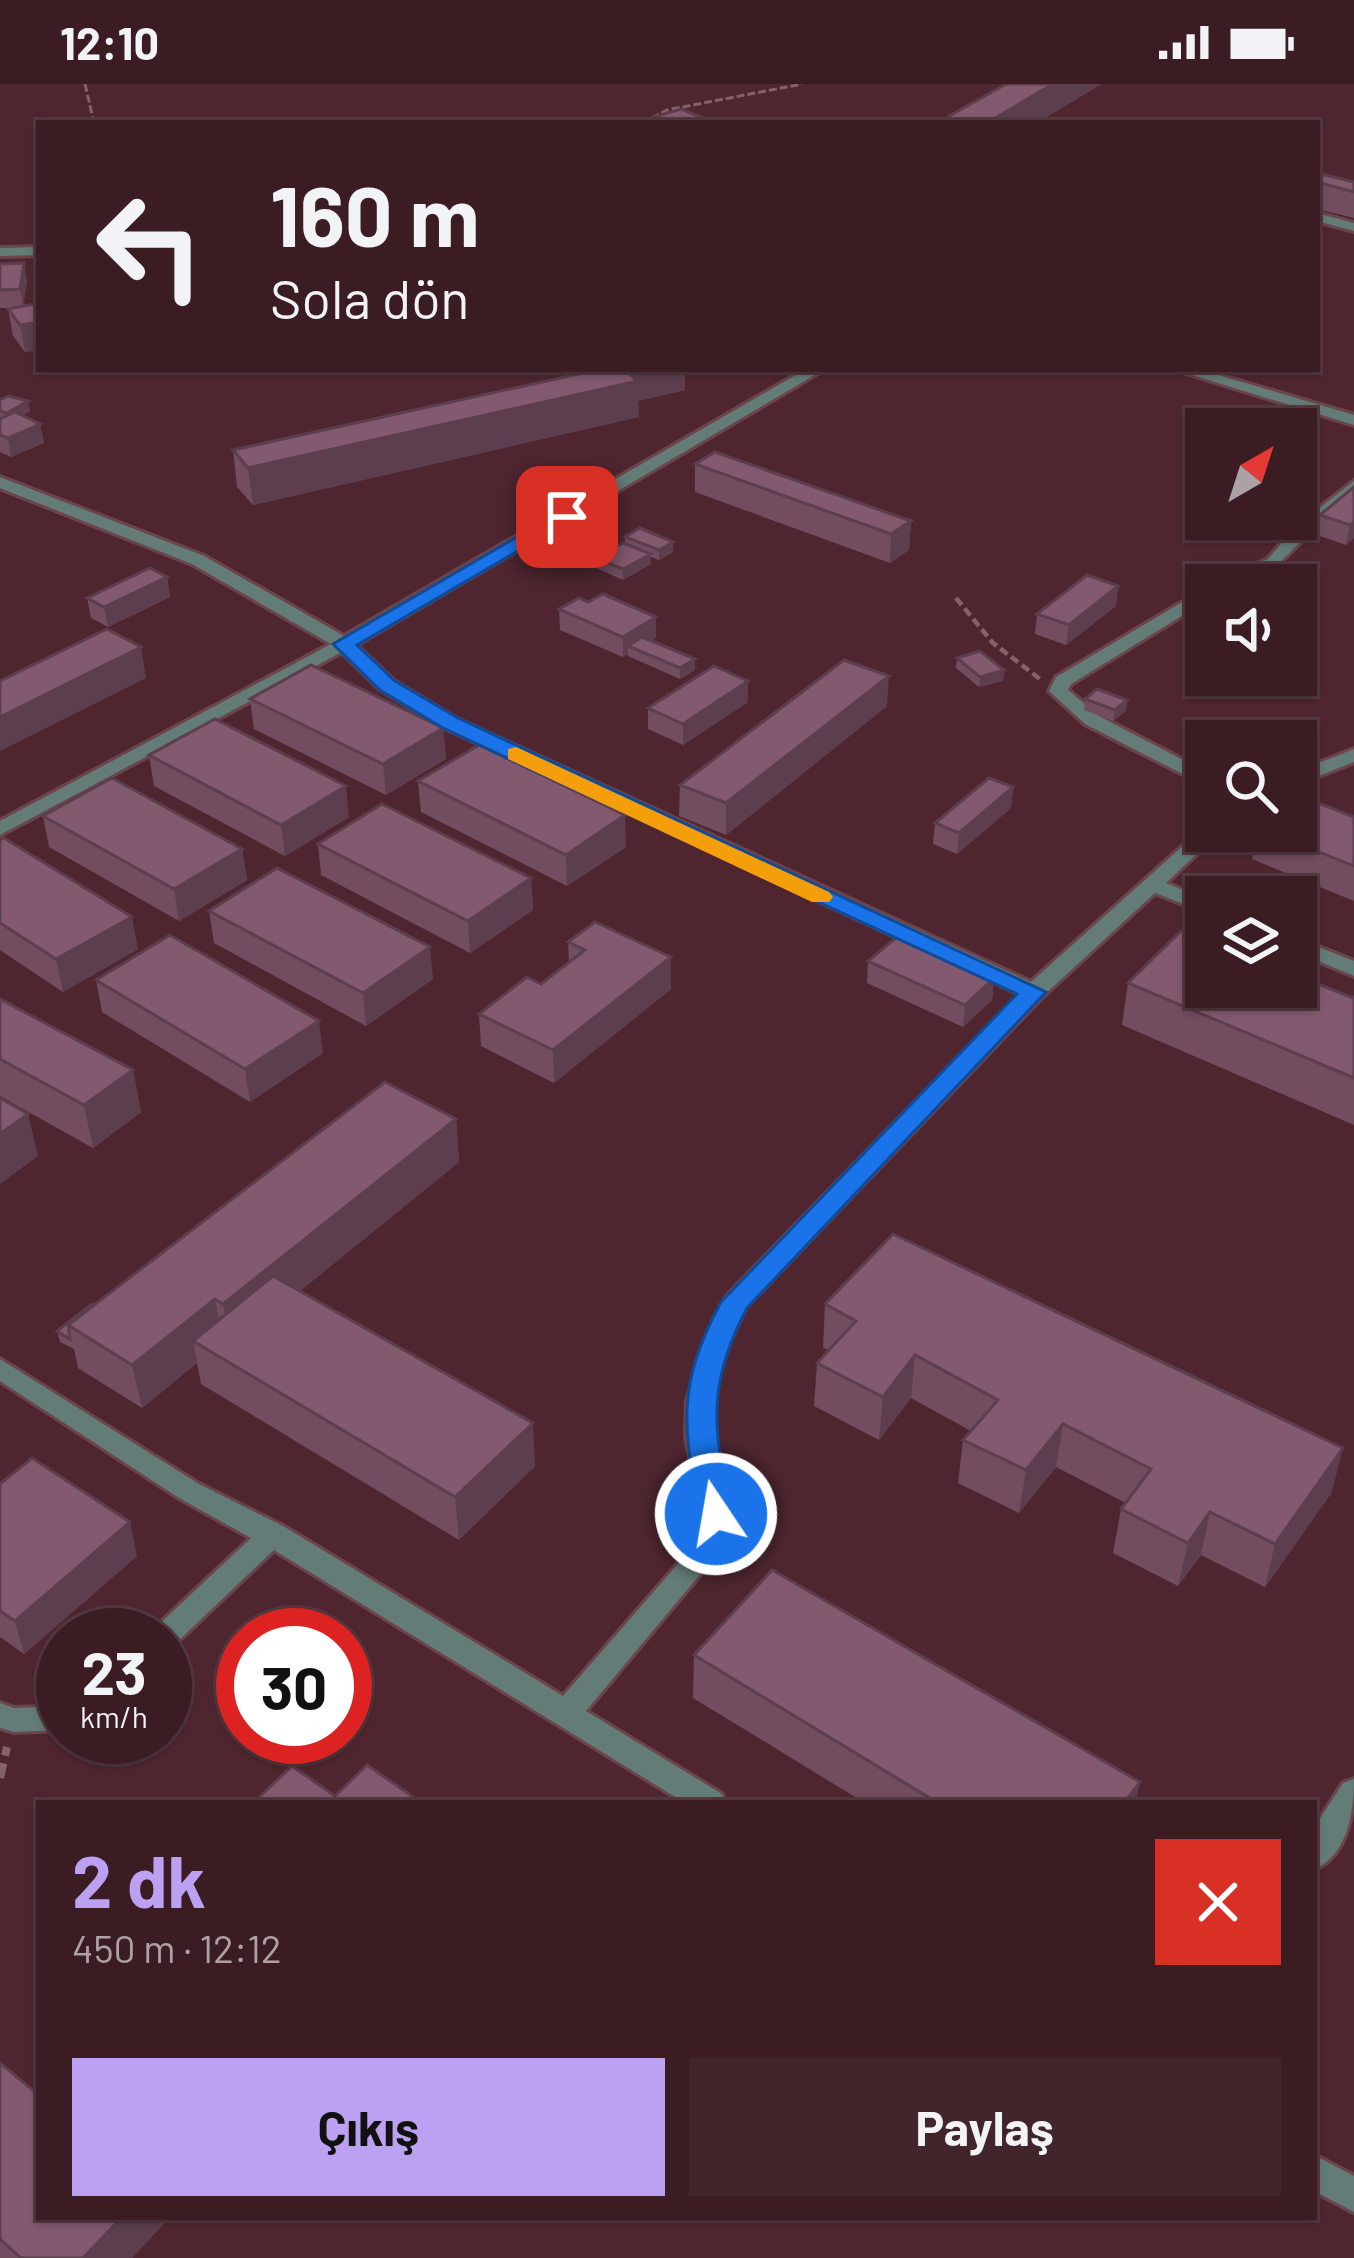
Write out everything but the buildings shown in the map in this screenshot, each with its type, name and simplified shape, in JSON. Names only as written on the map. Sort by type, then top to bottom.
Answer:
[{"type":"street","points":[[1320,218],[1354,226]]},
{"type":"street","points":[[0,252],[36,250]]},
{"type":"street","points":[[0,830],[344,644],[812,372]]},
{"type":"street","points":[[1190,372],[1354,420]]},
{"type":"street","points":[[0,482],[198,560],[344,644],[387,685],[450,723],[1034,992]]},
{"type":"street","points":[[1272,564],[1354,486]]},
{"type":"street","points":[[1185,606],[1063,681],[1058,691],[1092,720],[1185,769]]},
{"type":"street","points":[[1317,770],[1354,755]]},
{"type":"street","points":[[567,1712],[709,1547],[717,1526],[699,1437],[701,1393],[716,1339],[736,1302],[1034,992],[1187,852]]},
{"type":"street","points":[[1151,884],[1185,898]]},
{"type":"street","points":[[1317,953],[1354,969]]},
{"type":"street","points":[[0,1368],[189,1491],[273,1534],[706,1800]]},
{"type":"street","points":[[192,1610],[273,1534]]},
{"type":"street","points":[[0,1715],[36,1719]]},
{"type":"street","points":[[1317,1850],[1354,1792]]},
{"type":"street","points":[[1317,2174],[1354,2195]]},
{"type":"path","points":[[85,84],[93,120]]},
{"type":"path","points":[[648,120],[668,110],[802,84]]},
{"type":"path","points":[[956,598],[993,643],[1058,691]]},
{"type":"slow traffic","points":[[516,754],[821,897]]},
{"type":"route","points":[[567,517],[344,644],[387,685],[450,723],[1034,992],[890,1136],[736,1302],[716,1339],[701,1393],[699,1437],[716,1514]]}]
